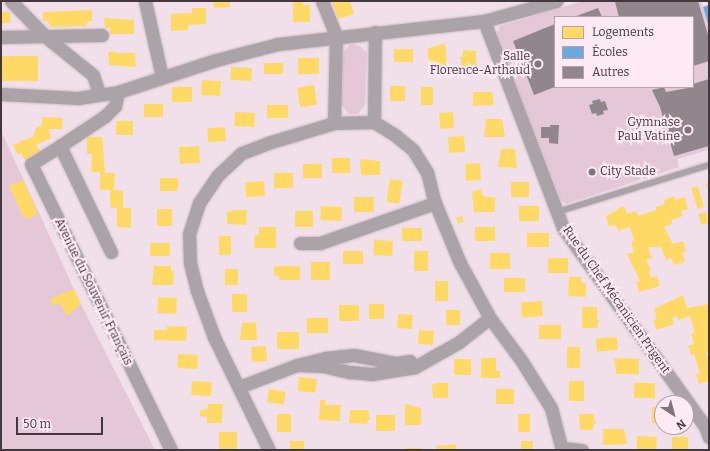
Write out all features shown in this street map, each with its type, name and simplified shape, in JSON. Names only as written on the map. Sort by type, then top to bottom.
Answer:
[{"type":"street","points":[[11,1],[46,37],[93,75],[99,94]]},
{"type":"street","points":[[144,1],[162,77]]},
{"type":"street","points":[[322,1],[336,36],[334,123]]},
{"type":"street","points":[[1,94],[78,98],[118,92],[162,77],[278,44],[336,36],[484,21],[556,1]]},
{"type":"street","name":"Rue du Chef Mécanicien Prigent","points":[[484,21],[557,212],[574,244],[705,426],[709,437]]},
{"type":"street","points":[[374,32],[374,122]]},
{"type":"street","points":[[1,37],[102,35]]},
{"type":"street","points":[[111,252],[60,146],[105,116],[115,106],[118,92]]},
{"type":"street","points":[[269,450],[214,337],[197,291],[190,262],[189,234],[199,203],[217,176],[242,153],[271,142],[334,123],[374,122],[396,136],[413,150],[427,172],[435,204],[460,263],[490,318],[521,360],[551,408],[562,449],[582,450]]},
{"type":"street","name":"Avenue du Souvenir Français","points":[[60,146],[31,164],[171,450]]},
{"type":"street","points":[[300,243],[320,243],[435,204]]},
{"type":"street","points":[[239,387],[297,365],[325,358],[354,355],[396,363],[430,358],[459,342],[490,318]]},
{"type":"lane","points":[[557,212],[709,165]]},
{"type":"shaded area","points":[[583,1],[701,1],[709,28],[709,150],[677,159],[679,167],[566,204],[560,199],[496,35],[500,26]]},
{"type":"shaded area","points":[[351,44],[360,46],[367,53],[365,105],[358,114],[348,114],[341,103],[343,52]]},
{"type":"shaded area","points":[[1,131],[81,304],[155,450],[1,450]]},
{"type":"building: Logements","points":[[213,1],[230,1],[230,7],[214,8]]},
{"type":"building: Logements","points":[[293,1],[303,1],[303,5],[310,5],[310,22],[293,22]]},
{"type":"building: Logements","points":[[332,1],[350,1],[354,14],[338,19]]},
{"type":"building: Logements","points":[[192,8],[206,8],[206,24],[188,25],[188,30],[171,31],[171,14],[192,13]]},
{"type":"building: Logements","points":[[92,10],[92,21],[88,21],[86,26],[50,27],[48,21],[43,21],[43,12]]},
{"type":"building: Logements","points":[[1,12],[10,12],[10,23],[3,23],[1,26]]},
{"type":"building: Logements","points":[[104,18],[134,20],[134,34],[110,34],[110,28],[105,28]]},
{"type":"building: Logements","points":[[445,43],[448,72],[430,71],[427,49]]},
{"type":"building: Logements","points":[[394,49],[413,49],[413,62],[394,62]]},
{"type":"building: Logements","points":[[463,50],[476,51],[476,72],[463,72],[460,57],[463,57]]},
{"type":"building: Logements","points":[[114,51],[114,53],[135,53],[136,67],[109,65],[108,52]]},
{"type":"building: Logements","points":[[1,56],[38,56],[38,81],[1,81]]},
{"type":"building: Logements","points":[[298,58],[319,58],[319,74],[298,74]]},
{"type":"building: Logements","points":[[264,63],[283,63],[283,74],[264,74]]},
{"type":"building: Logements","points":[[231,67],[252,68],[251,81],[230,80]]},
{"type":"building: Logements","points":[[202,80],[221,81],[220,96],[201,95]]},
{"type":"building: Logements","points":[[314,85],[317,105],[300,107],[297,88]]},
{"type":"building: Logements","points":[[390,86],[405,86],[405,101],[390,101]]},
{"type":"building: Logements","points":[[172,87],[192,87],[192,102],[172,102]]},
{"type":"building: Logements","points":[[421,87],[433,87],[433,105],[421,105]]},
{"type":"building: Logements","points":[[473,92],[492,92],[494,105],[473,106]]},
{"type":"building: Logements","points":[[144,104],[163,104],[163,117],[144,117]]},
{"type":"building: Logements","points":[[267,105],[288,105],[288,118],[267,118]]},
{"type":"building: Logements","points":[[235,112],[255,113],[254,127],[234,126]]},
{"type":"building: Logements","points":[[453,112],[454,128],[440,129],[439,113]]},
{"type":"building: Logements","points":[[42,117],[63,118],[62,129],[49,129],[51,138],[36,145],[40,151],[25,160],[21,153],[18,155],[13,145],[34,136],[36,128],[42,125]]},
{"type":"building: Logements","points":[[486,119],[502,119],[505,137],[484,137]]},
{"type":"building: Logements","points":[[116,121],[133,121],[133,135],[116,135]]},
{"type":"building: Logements","points":[[225,127],[226,141],[208,142],[207,128]]},
{"type":"building: Logements","points":[[464,136],[465,152],[449,153],[448,137]]},
{"type":"building: Logements","points":[[87,137],[102,137],[105,173],[115,173],[114,190],[123,191],[123,208],[131,208],[131,228],[117,227],[117,208],[110,207],[110,190],[100,190],[100,172],[91,172],[92,154],[87,154]]},
{"type":"building: Logements","points":[[199,146],[200,163],[180,164],[179,147]]},
{"type":"building: Logements","points":[[501,149],[515,149],[517,168],[498,167]]},
{"type":"building: Logements","points":[[332,158],[350,158],[350,173],[332,173]]},
{"type":"building: Logements","points":[[360,159],[380,161],[380,175],[361,175]]},
{"type":"building: Logements","points":[[480,163],[481,180],[466,181],[465,164]]},
{"type":"building: Logements","points":[[303,164],[322,164],[322,178],[303,178]]},
{"type":"building: Logements","points":[[274,173],[293,173],[293,188],[274,188]]},
{"type":"building: Logements","points":[[160,178],[178,178],[178,191],[160,191]]},
{"type":"building: Logements","points":[[390,179],[403,181],[399,204],[386,202]]},
{"type":"building: Logements","points":[[23,180],[38,214],[29,218],[24,218],[9,186]]},
{"type":"building: Logements","points":[[264,181],[265,196],[246,197],[245,182]]},
{"type":"building: Logements","points":[[511,182],[529,182],[529,197],[511,197]]},
{"type":"building: Logements","points":[[709,183],[709,193],[706,184]]},
{"type":"building: Logements","points":[[698,186],[704,207],[697,209],[691,188]]},
{"type":"building: Logements","points":[[481,189],[483,196],[495,198],[495,212],[474,212],[472,192]]},
{"type":"building: Logements","points":[[674,196],[675,200],[685,197],[688,209],[681,211],[683,216],[671,220],[672,224],[664,227],[673,244],[683,241],[686,251],[682,253],[685,262],[674,265],[671,258],[666,260],[661,247],[648,247],[652,258],[646,260],[651,270],[649,271],[651,278],[657,276],[660,286],[639,292],[636,282],[640,281],[627,254],[634,252],[631,242],[634,241],[630,227],[618,231],[616,225],[609,227],[606,216],[624,206],[627,214],[636,211],[638,216],[656,210],[656,207],[665,204],[664,200]]},
{"type":"building: Logements","points":[[354,197],[374,197],[374,212],[354,212]]},
{"type":"building: Logements","points":[[321,206],[342,207],[341,221],[320,220]]},
{"type":"building: Logements","points":[[519,206],[539,206],[539,221],[519,221]]},
{"type":"building: Logements","points":[[157,209],[172,209],[172,226],[157,226]]},
{"type":"building: Logements","points":[[247,210],[246,225],[227,224],[227,212]]},
{"type":"building: Logements","points":[[295,211],[313,211],[313,227],[295,227]]},
{"type":"building: Logements","points":[[706,212],[709,223],[701,225],[698,214]]},
{"type":"building: Logements","points":[[462,216],[464,222],[458,224],[456,218]]},
{"type":"building: Logements","points":[[259,227],[276,227],[276,248],[254,248],[255,235],[259,235]]},
{"type":"building: Logements","points":[[475,227],[495,227],[495,241],[475,241]]},
{"type":"building: Logements","points":[[402,228],[422,228],[422,241],[402,241]]},
{"type":"building: Logements","points":[[527,233],[549,233],[549,247],[527,247]]},
{"type":"building: Logements","points":[[219,236],[231,236],[231,255],[219,255]]},
{"type":"building: Logements","points":[[374,240],[393,241],[392,256],[373,255]]},
{"type":"building: Logements","points":[[150,243],[170,243],[170,256],[150,256]]},
{"type":"building: Logements","points":[[343,251],[363,251],[363,264],[343,264]]},
{"type":"building: Logements","points":[[414,251],[428,251],[428,271],[414,271]]},
{"type":"building: Logements","points":[[490,253],[510,253],[510,269],[490,269]]},
{"type":"building: Logements","points":[[548,258],[568,258],[568,273],[548,273]]},
{"type":"building: Logements","points":[[311,262],[330,262],[330,280],[311,280]]},
{"type":"building: Logements","points":[[154,266],[171,266],[171,271],[174,271],[173,285],[152,285]]},
{"type":"building: Logements","points":[[300,266],[300,280],[279,280],[279,275],[274,276],[274,267]]},
{"type":"building: Logements","points":[[225,269],[238,269],[238,285],[225,285]]},
{"type":"building: Logements","points":[[569,277],[581,277],[581,283],[586,283],[586,297],[568,296]]},
{"type":"building: Logements","points":[[504,278],[525,278],[525,292],[504,292]]},
{"type":"building: Logements","points":[[435,281],[448,281],[448,301],[435,301]]},
{"type":"building: Logements","points":[[74,289],[81,304],[67,316],[60,303],[53,306],[50,299]]},
{"type":"building: Logements","points":[[232,294],[247,294],[247,312],[232,312]]},
{"type":"building: Logements","points":[[683,295],[687,308],[709,304],[709,352],[706,353],[709,358],[709,381],[699,384],[696,374],[700,373],[694,354],[691,355],[688,346],[694,344],[691,334],[695,333],[690,316],[678,320],[677,316],[672,318],[674,324],[657,330],[653,320],[657,319],[654,309]]},
{"type":"building: Logements","points":[[158,297],[177,298],[176,314],[157,313]]},
{"type":"building: Logements","points":[[542,301],[543,316],[522,317],[521,302]]},
{"type":"building: Logements","points":[[369,304],[384,304],[384,319],[369,319]]},
{"type":"building: Logements","points":[[339,305],[359,305],[359,321],[339,321]]},
{"type":"building: Logements","points":[[582,307],[597,307],[597,320],[599,320],[597,328],[582,328]]},
{"type":"building: Logements","points":[[446,310],[460,310],[460,325],[446,325]]},
{"type":"building: Logements","points":[[398,314],[413,315],[412,329],[397,328]]},
{"type":"building: Logements","points":[[307,318],[328,318],[328,333],[307,333]]},
{"type":"building: Logements","points":[[256,322],[257,340],[240,340],[242,323]]},
{"type":"building: Logements","points":[[539,325],[561,325],[561,339],[539,339]]},
{"type":"building: Logements","points":[[167,326],[187,327],[186,341],[154,340],[154,330],[167,330]]},
{"type":"building: Logements","points":[[419,330],[434,331],[433,345],[418,344]]},
{"type":"building: Logements","points":[[277,332],[299,332],[299,349],[277,349]]},
{"type":"building: Logements","points":[[617,337],[618,350],[597,351],[596,338]]},
{"type":"building: Logements","points":[[266,346],[267,361],[252,362],[251,347]]},
{"type":"building: Logements","points":[[567,347],[580,347],[580,368],[567,368]]},
{"type":"building: Logements","points":[[178,354],[198,355],[197,369],[177,368]]},
{"type":"building: Logements","points":[[481,358],[496,358],[496,371],[500,371],[500,378],[481,378]]},
{"type":"building: Logements","points":[[614,358],[639,359],[639,374],[616,374]]},
{"type":"building: Logements","points":[[454,359],[471,359],[471,375],[454,375]]},
{"type":"building: Logements","points":[[299,377],[317,379],[315,393],[298,391]]},
{"type":"building: Logements","points":[[192,381],[212,382],[211,396],[191,395]]},
{"type":"building: Logements","points":[[569,381],[584,381],[584,401],[569,401]]},
{"type":"building: Logements","points":[[448,383],[448,398],[433,398],[432,384]]},
{"type":"building: Logements","points":[[634,383],[655,383],[654,398],[634,398]]},
{"type":"building: Logements","points":[[269,389],[286,392],[283,405],[267,402]]},
{"type":"building: Logements","points":[[496,389],[514,389],[514,404],[496,404]]},
{"type":"building: Logements","points":[[320,400],[326,400],[325,405],[341,405],[340,421],[319,420]]},
{"type":"building: Logements","points":[[208,404],[223,404],[222,423],[207,423],[207,417],[200,416],[200,411],[207,409]]},
{"type":"building: Logements","points":[[405,404],[421,408],[421,425],[405,425]]},
{"type":"building: Logements","points":[[652,407],[654,407],[654,423],[652,423]]},
{"type":"building: Logements","points":[[350,410],[368,410],[370,420],[368,420],[367,424],[349,423]]},
{"type":"building: Logements","points":[[277,414],[291,414],[291,432],[277,432]]},
{"type":"building: Logements","points":[[518,414],[530,414],[530,432],[518,432]]},
{"type":"building: Logements","points":[[579,414],[593,414],[596,424],[593,424],[593,430],[580,430]]},
{"type":"building: Logements","points":[[376,415],[395,415],[395,431],[376,431]]},
{"type":"building: Logements","points":[[603,429],[624,429],[627,444],[603,445]]},
{"type":"building: Logements","points":[[219,432],[237,432],[237,450],[219,450]]},
{"type":"building: Logements","points":[[637,436],[657,437],[656,450],[636,450]]},
{"type":"building: Logements","points":[[672,437],[688,437],[688,450],[672,450]]},
{"type":"building: Logements","points":[[290,441],[304,441],[304,450],[290,450]]},
{"type":"building: Logements","points":[[521,441],[533,441],[533,450],[521,450]]},
{"type":"building: Logements","points":[[456,444],[456,450],[436,450],[436,446]]},
{"type":"building: Logements","points":[[405,448],[422,448],[422,450],[405,450]]},
{"type":"building: Écoles","points":[[709,5],[709,27],[703,7]]},
{"type":"building: Autres","points":[[698,1],[709,38],[709,61],[694,66],[694,16],[619,16],[615,2]]},
{"type":"building: Autres","points":[[598,8],[602,16],[577,16]]},
{"type":"building: Autres","name":"Salle Florence-Arthaud","points":[[554,24],[554,87],[534,95],[513,41]]},
{"type":"building: Autres","name":"Gymnase Paul Vatine","points":[[709,79],[709,146],[674,156],[660,107],[652,90],[664,88],[666,92],[694,88],[694,84]]},
{"type":"building: Autres","points":[[600,99],[601,102],[605,101],[608,110],[603,111],[604,114],[597,116],[596,113],[592,114],[589,105],[593,104],[592,101]]},
{"type":"building: Autres","points":[[550,125],[559,125],[558,144],[549,143],[549,138],[541,138],[541,127],[550,127]]},
{"type":"place","name":"Salle Florence-Arthaud","points":[[538,64]]},
{"type":"place","name":"Gymnase Paul Vatine","points":[[688,130]]},
{"type":"place","name":"City Stade","points":[[592,172]]}]
